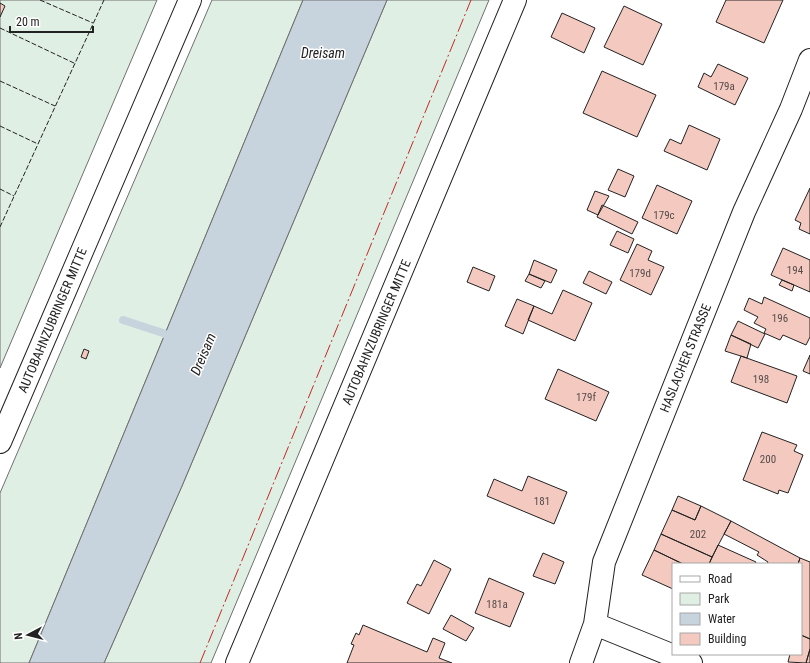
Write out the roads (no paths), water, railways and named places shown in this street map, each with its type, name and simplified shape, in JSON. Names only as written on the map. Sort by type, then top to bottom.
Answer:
[{"type":"main road","name":"AUTOBAHNZUBRINGER MITTE","points":[[0,442],[190,0]]},
{"type":"main road","name":"AUTOBAHNZUBRINGER MITTE","points":[[237,663],[514,0]]},
{"type":"main road","name":"HASLACHER STRASSE","points":[[581,663],[595,624],[604,562],[744,212],[791,109],[810,60]]},
{"type":"main road","points":[[595,624],[691,663]]},
{"type":"water","name":"Dreisam","points":[[303,0],[387,0],[182,486],[104,663],[29,663]]},
{"type":"waterway","points":[[123,320],[163,333],[174,339]]}]
